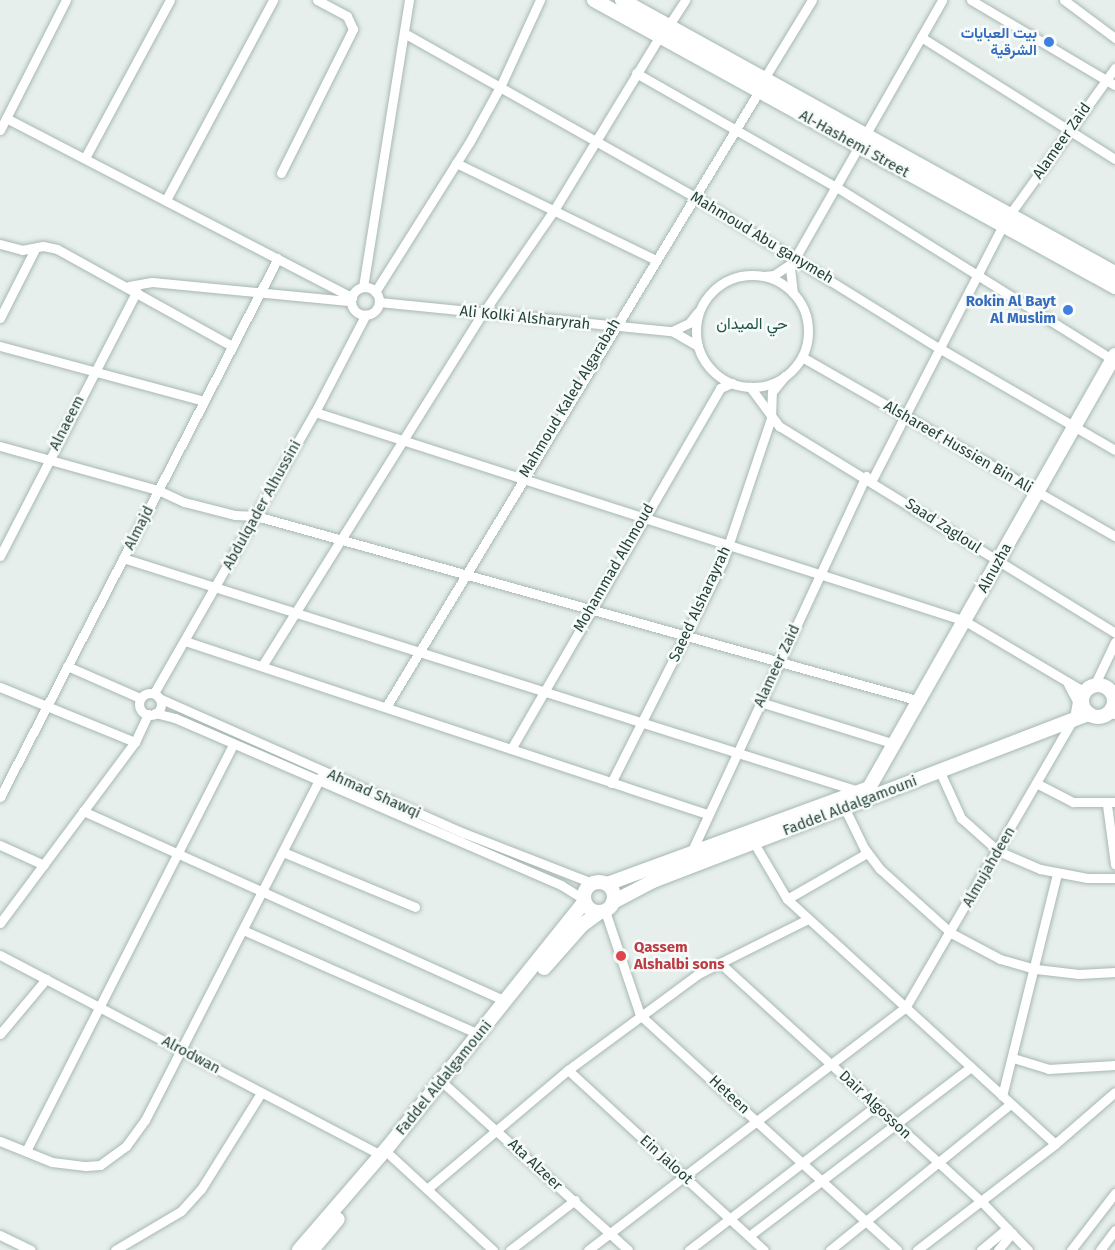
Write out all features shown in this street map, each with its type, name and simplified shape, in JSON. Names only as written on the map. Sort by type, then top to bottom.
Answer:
[{"type":"main road","name":"Al-Hashemi Street","points":[[594,0],[759,91],[861,140],[1007,219],[1115,273]]},
{"type":"main road","name":"Al-Hashemi Street","points":[[622,0],[765,77],[861,140]]},
{"type":"main road","name":"Al-Hashemi Street","points":[[1007,219],[1115,287]]},
{"type":"main road","name":"Alnuzha","points":[[875,780],[1114,358]]},
{"type":"main road","points":[[1089,689],[1109,690],[1113,708],[1098,717],[1089,714],[1082,702],[1089,689]]},
{"type":"main road","name":"Faddel Aldalgamouni","points":[[312,1250],[444,1084],[579,928],[606,909],[645,884],[1071,724],[1089,714]]},
{"type":"main road","points":[[607,884],[613,892],[606,909],[592,911],[584,900],[584,891],[592,883],[607,884],[689,856],[861,792],[875,780],[878,791],[888,793]]},
{"type":"main road","name":"Faddel Aldalgamouni","points":[[444,1084],[479,1034],[584,900]]},
{"type":"main road","name":"Faddel Aldalgamouni","points":[[299,1250],[386,1155]]},
{"type":"street","points":[[0,130],[66,0]]},
{"type":"street","points":[[86,156],[170,0]]},
{"type":"street","points":[[167,198],[273,0]]},
{"type":"street","points":[[281,173],[353,29],[347,16],[317,0]]},
{"type":"street","points":[[133,289],[152,282],[351,299],[363,287],[409,0]]},
{"type":"street","points":[[375,292],[456,164],[501,85],[540,0]]},
{"type":"street","points":[[669,26],[685,0]]},
{"type":"street","points":[[765,77],[812,0]]},
{"type":"street","points":[[771,418],[772,392],[802,357],[807,324],[794,294],[789,275],[795,260],[942,0]]},
{"type":"street","points":[[971,0],[1111,83]]},
{"type":"street","points":[[1064,0],[1115,38]]},
{"type":"street","name":"Mahmoud Abu ganymeh","points":[[404,33],[501,85],[695,196],[939,348],[1115,450]]},
{"type":"street","points":[[262,666],[401,440],[483,313],[554,210],[659,37]]},
{"type":"street","points":[[921,37],[1115,159]]},
{"type":"street","name":"Alameer Zaid","points":[[689,856],[821,572],[869,478],[905,416],[976,274],[1007,219],[1069,130],[1111,83],[1115,69]]},
{"type":"street","points":[[636,73],[837,188],[1114,358]]},
{"type":"street","name":"Mahmoud Kaled Algarabah","points":[[386,707],[418,650],[654,259],[759,91]]},
{"type":"street","points":[[6,118],[86,156],[278,258],[351,299],[357,312],[366,314],[373,312],[379,302],[375,292],[363,287]]},
{"type":"street","points":[[456,164],[654,259]]},
{"type":"street","points":[[0,244],[35,249],[57,249],[133,289],[232,346]]},
{"type":"street","points":[[0,318],[35,249]]},
{"type":"street","name":"Almajd","points":[[0,797],[278,258]]},
{"type":"street","points":[[672,331],[689,323],[711,292],[726,281],[774,275],[795,260]]},
{"type":"street","points":[[762,276],[794,294]]},
{"type":"street","name":"Alnaeem","points":[[0,556],[133,289]]},
{"type":"street","name":"Ali Kolki Alsharyrah","points":[[379,302],[613,328],[672,331],[698,346]]},
{"type":"street","points":[[701,307],[696,333],[698,346],[716,374],[720,388],[732,383]]},
{"type":"street","name":"Abdulqader Alhussini","points":[[151,714],[161,705],[157,696],[185,641],[315,412],[366,314]]},
{"type":"street","points":[[0,346],[92,373],[204,401]]},
{"type":"street","name":"Alshareef Hussien Bin Ali","points":[[802,357],[1115,536]]},
{"type":"street","points":[[716,374],[732,383],[750,387],[785,376]]},
{"type":"street","name":"Saad Zagloul","points":[[750,387],[771,418],[869,478],[998,562],[1115,633]]},
{"type":"street","name":"Mohammad Alhmoud","points":[[511,749],[720,388]]},
{"type":"street","points":[[315,412],[821,572],[965,621],[1067,682],[1089,689],[1115,642]]},
{"type":"street","name":"Saeed Alsharayrah","points":[[611,783],[686,636],[729,543],[771,418]]},
{"type":"street","points":[[0,446],[158,490],[235,515],[256,516],[920,701]]},
{"type":"street","points":[[123,558],[545,689],[861,792]]},
{"type":"street","points":[[185,641],[707,814]]},
{"type":"street","points":[[67,666],[140,698],[157,696]]},
{"type":"street","points":[[1067,682],[1077,701],[1071,724]]},
{"type":"street","points":[[0,687],[135,742]]},
{"type":"street","name":"Ahmad Shawqi","points":[[157,696],[321,776],[561,885],[584,900]]},
{"type":"street","points":[[0,923],[135,742],[151,714],[140,708],[140,698]]},
{"type":"street","points":[[760,702],[895,744]]},
{"type":"street","name":"Ahmad Shawqi","points":[[151,714],[171,716],[233,744],[321,776],[592,883]]},
{"type":"street","name":"Almujahdeen","points":[[905,1008],[951,933],[1071,724]]},
{"type":"street","points":[[1047,733],[1052,755]]},
{"type":"street","points":[[26,1151],[233,744]]},
{"type":"street","points":[[940,772],[960,818],[998,851],[1031,867],[1057,873],[1115,878]]},
{"type":"street","points":[[0,1141],[52,1162],[86,1166],[100,1165],[115,1156],[142,1125],[321,776]]},
{"type":"street","points":[[1036,783],[1072,802],[1111,803],[1115,864]]},
{"type":"street","points":[[845,809],[867,853],[906,897],[951,933],[1000,959],[1036,969],[1079,974],[1115,972]]},
{"type":"street","points":[[83,811],[506,1001]]},
{"type":"street","points":[[754,843],[787,899],[1055,1144]]},
{"type":"street","points":[[0,845],[44,865]]},
{"type":"street","points":[[284,852],[415,908]]},
{"type":"street","points":[[787,899],[867,853]]},
{"type":"street","points":[[1002,1096],[1036,969],[1057,873]]},
{"type":"street","name":"Heteen","points":[[606,909],[640,1015],[897,1250]]},
{"type":"street","points":[[427,1189],[568,1070],[640,1015],[720,963],[808,919]]},
{"type":"street","points":[[243,930],[479,1034]]},
{"type":"street","name":"Alrodwan","points":[[0,955],[261,1093],[386,1155],[493,1250]]},
{"type":"street","name":"Dair Algosson","points":[[720,963],[981,1201],[1010,1230],[1024,1249]]},
{"type":"street","points":[[0,1034],[46,979]]},
{"type":"street","points":[[588,1250],[905,1008]]},
{"type":"street","points":[[1013,1059],[1048,1069],[1115,1065]]},
{"type":"street","points":[[749,1236],[970,1067]]},
{"type":"street","name":"Ein Jaloot","points":[[568,1070],[764,1250]]},
{"type":"street","name":"Ata Alzeer","points":[[444,1084],[497,1129],[628,1250]]},
{"type":"street","points":[[917,1250],[1055,1144],[1115,1092]]},
{"type":"street","points":[[115,1250],[139,1239],[181,1211],[201,1189],[261,1093]]},
{"type":"street","points":[[830,1250],[1010,1104]]},
{"type":"street","points":[[689,1250],[876,1106]]},
{"type":"street","points":[[1071,1250],[1115,1193]]},
{"type":"street","points":[[510,1250],[575,1200]]},
{"type":"street","points":[[981,1250],[1010,1230]]},
{"type":"street","points":[[998,1250],[1010,1230]]},
{"type":"street","points":[[1100,1250],[1115,1230]]},
{"type":"street","points":[[0,1235],[31,1250]]},
{"type":"street","points":[[139,1239],[142,1250]]},
{"type":"place","name":"بيت العبايات الشرقية","points":[[1049,42]]},
{"type":"place","name":"Rokin Al Bayt Al Muslim","points":[[1068,310]]},
{"type":"place","name":"Qassem Alshalbi sons","points":[[621,956]]},
{"type":"district","name":"حي الميدان","points":[[752,324]]}]
